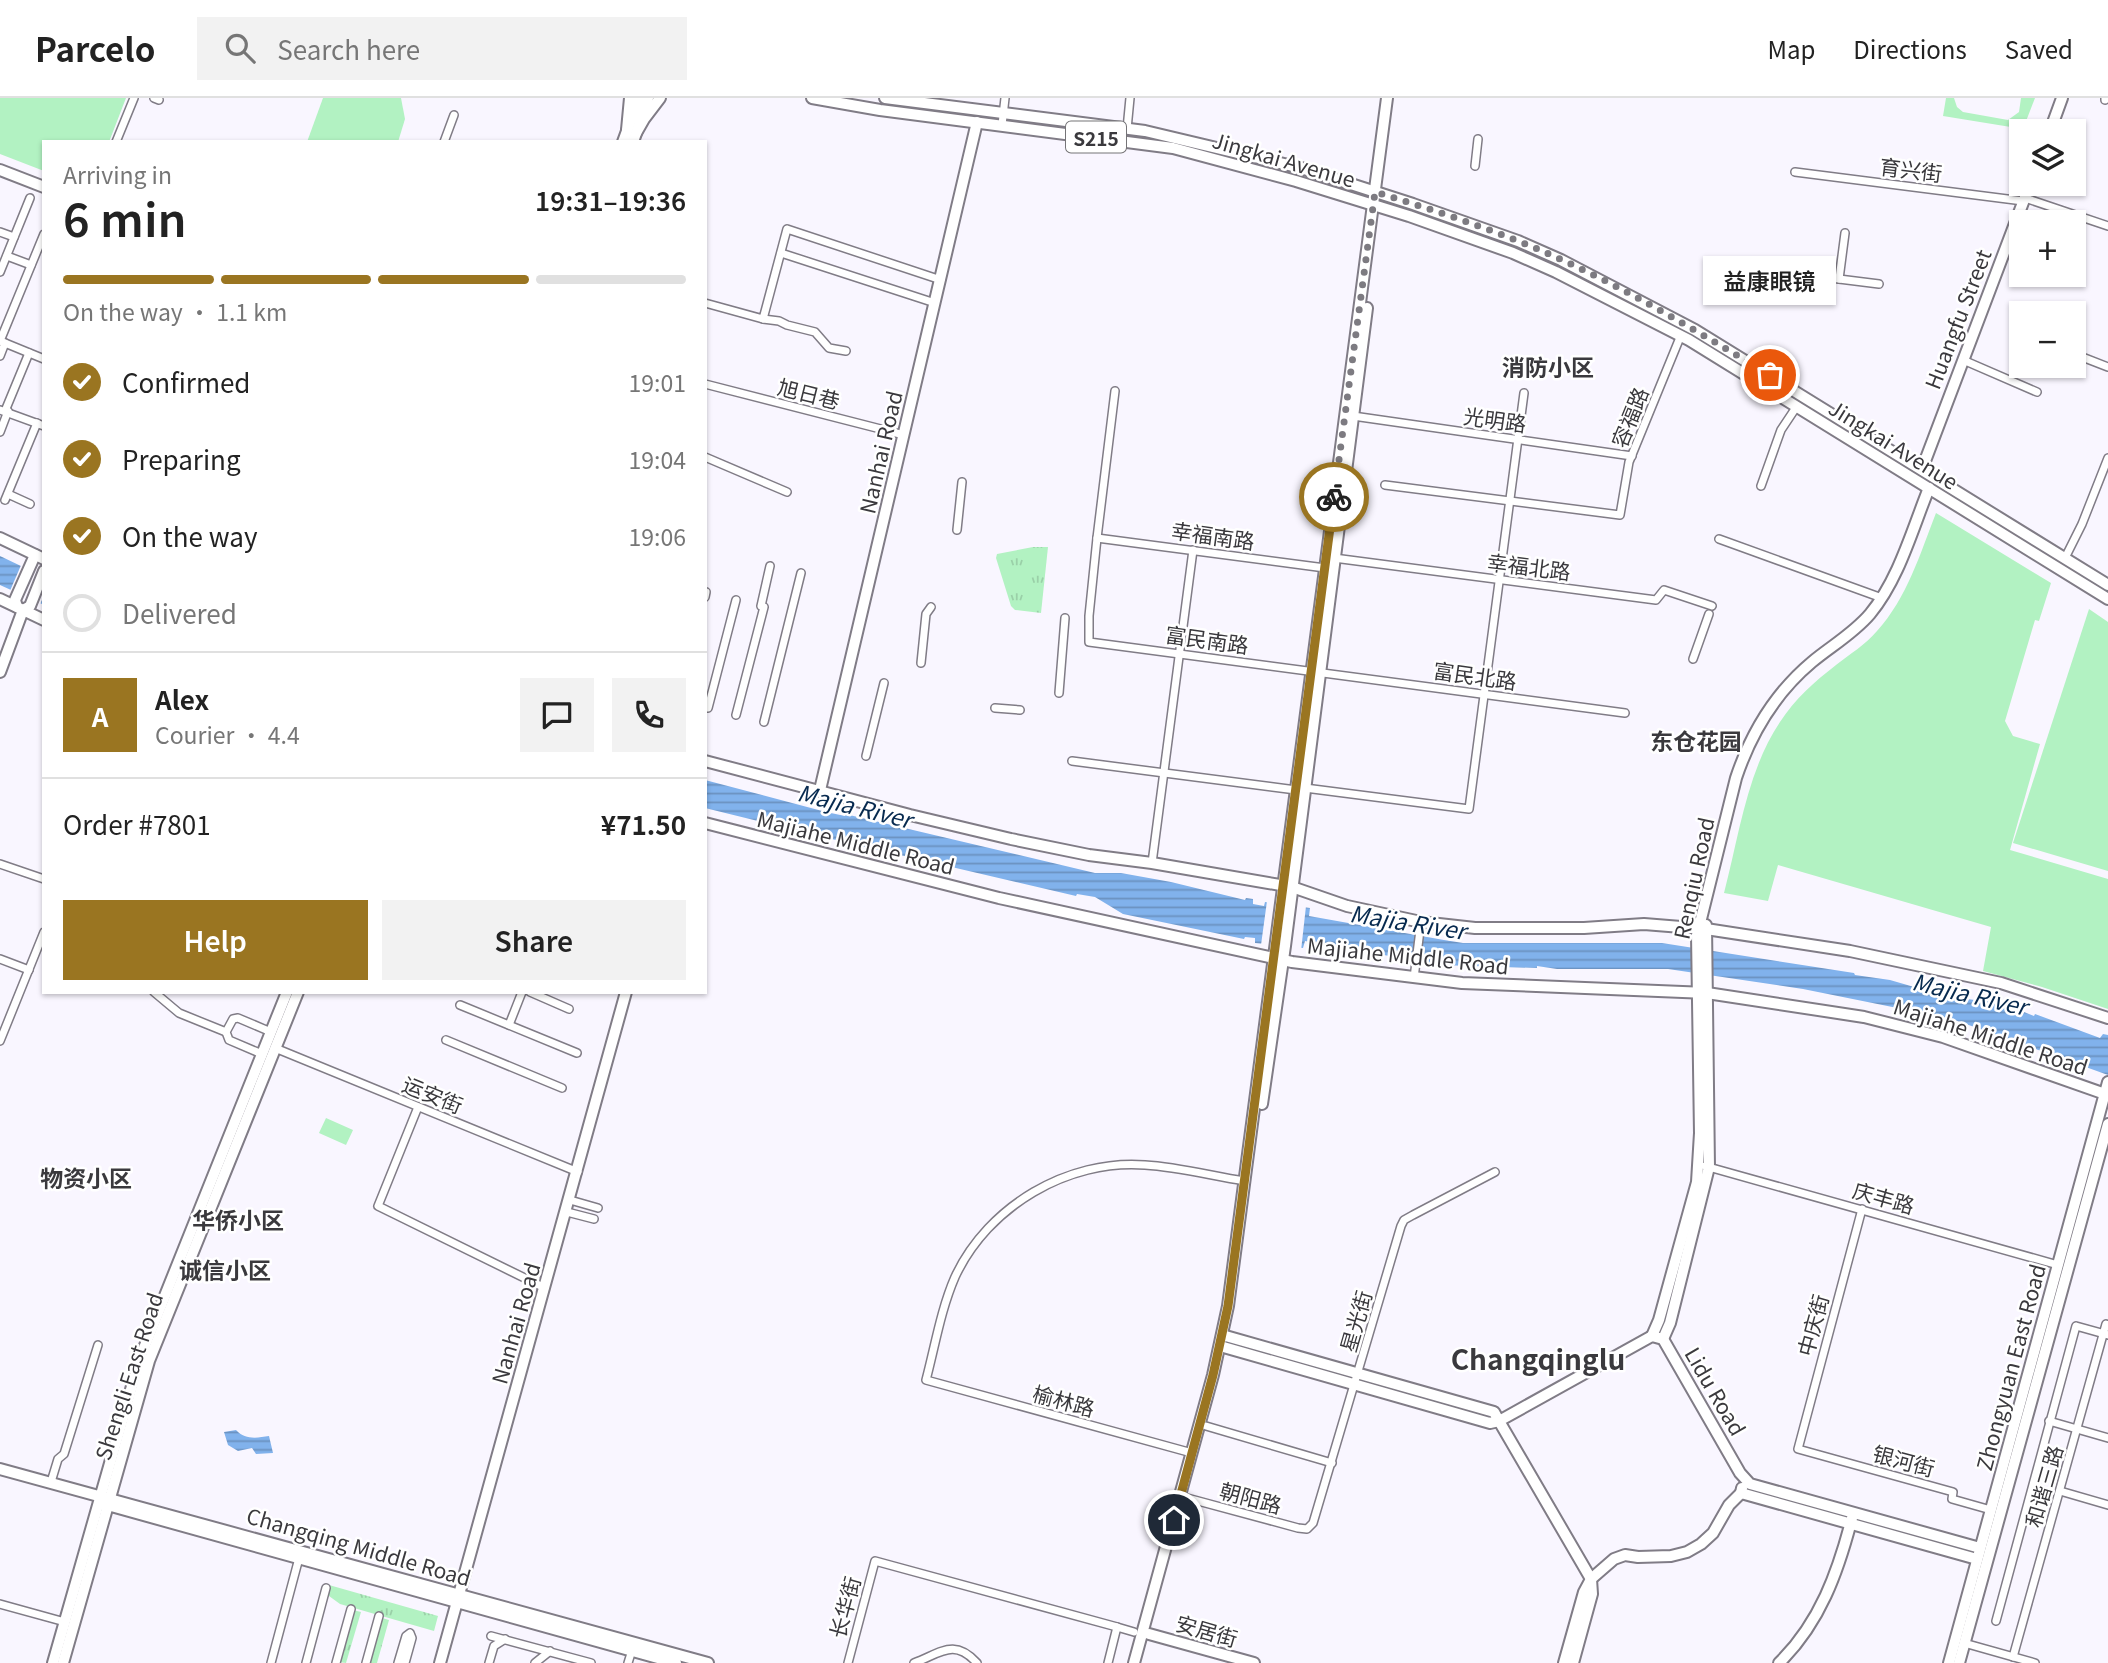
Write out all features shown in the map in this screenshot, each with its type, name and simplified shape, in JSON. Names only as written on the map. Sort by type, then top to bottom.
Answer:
[{"type":"main road","points":[[630,98],[632,135]]},
{"type":"main road","points":[[632,135],[639,98]]},
{"type":"main road","points":[[632,135],[648,98]]},
{"type":"main road","points":[[632,135],[660,98]]},
{"type":"main road","name":"Jingkai Avenue","points":[[813,98],[861,108],[1173,148],[1254,168],[1377,206],[1513,253],[1567,277],[1681,335],[2108,601]]},
{"type":"main road","name":"Jingkai Avenue","points":[[885,98],[1175,137],[1257,157],[1378,193],[1518,241],[1616,286],[1719,344],[2108,585]]},
{"type":"main road","points":[[1141,1663],[1206,1426],[1224,1342],[1353,416],[1387,98]]},
{"type":"main road","points":[[1378,193],[1394,98]]},
{"type":"main road","points":[[2055,119],[2063,98]]},
{"type":"main road","name":"Nanhai Road","points":[[820,790],[977,122]]},
{"type":"main road","points":[[0,170],[42,186]]},
{"type":"main road","name":"Huangfu Street","points":[[1922,469],[2025,196]]},
{"type":"main road","points":[[1316,671],[1325,568],[1377,206]]},
{"type":"main road","name":"Renqiu Road","points":[[1657,1337],[1673,1310],[1704,1166],[1702,932],[1735,778],[1754,733],[1779,695],[1796,677],[1853,632],[1882,598],[1931,489]]},
{"type":"main road","name":"Renqiu Road","points":[[1702,932],[1741,780],[1760,735],[1783,699],[1799,681],[1857,637],[1885,605],[1897,583],[1931,489]]},
{"type":"main road","points":[[0,538],[37,558],[0,672]]},
{"type":"main road","points":[[0,653],[21,606],[42,574]]},
{"type":"main road","points":[[2092,575],[2108,578]]},
{"type":"main road","points":[[0,599],[21,606],[42,619]]},
{"type":"main road","name":"Majiahe Middle Road","points":[[707,762],[1011,839],[1089,855],[1288,886],[1347,906],[1421,925],[1584,928],[1644,924],[1850,951],[2001,983],[2108,1018]]},
{"type":"main road","name":"Majiahe Middle Road","points":[[707,824],[999,898],[1279,960],[1462,983],[1702,987],[1908,1028],[2107,1090]]},
{"type":"main road","points":[[1134,1663],[1237,1295],[1279,960]]},
{"type":"main road","name":"Shengli East Road","points":[[63,1663],[131,1387],[154,1320],[286,994]]},
{"type":"main road","name":"Shengli East Road","points":[[53,1663],[162,1323],[297,994]]},
{"type":"main road","name":"Nanhai Road","points":[[440,1663],[625,994]]},
{"type":"main road","name":"Zhongyuan East Road","points":[[1949,1663],[2107,1090]]},
{"type":"main road","name":"Zhongyuan East Road","points":[[1959,1663],[2108,1124]]},
{"type":"main road","points":[[1224,1342],[1357,1379],[1490,1423],[1499,1421],[1657,1337]]},
{"type":"main road","name":"Lidu Road","points":[[1657,1337],[1744,1479]]},
{"type":"main road","points":[[1499,1421],[1591,1579],[1592,1594],[1573,1663]]},
{"type":"main road","name":"Changqing Middle Road","points":[[0,1469],[299,1558],[708,1663]]},
{"type":"main road","name":"Changqing Middle Road","points":[[0,1476],[104,1501],[458,1598],[676,1663]]},
{"type":"main road","points":[[1564,1663],[1584,1592],[1591,1579],[1614,1559],[1625,1555],[1671,1556],[1687,1552],[1701,1544],[1713,1533],[1730,1505],[1741,1493],[1744,1479],[1750,1484],[1853,1518],[1979,1553]]},
{"type":"main road","points":[[1741,1493],[1853,1518]]},
{"type":"main road","points":[[1779,1663],[1801,1638],[1823,1603],[1839,1567],[1853,1518]]},
{"type":"main road","name":"安居街","points":[[1149,1634],[1233,1660],[1254,1663]]},
{"type":"street","points":[[117,140],[134,98]]},
{"type":"street","points":[[1002,125],[1005,98]]},
{"type":"street","points":[[1127,129],[1130,98]]},
{"type":"street","points":[[445,140],[454,114]]},
{"type":"street","points":[[1475,166],[1478,139]]},
{"type":"street","name":"育兴街","points":[[1795,173],[2024,199],[2108,226]]},
{"type":"street","points":[[0,272],[30,198]]},
{"type":"street","points":[[763,319],[787,229],[940,280]]},
{"type":"street","points":[[0,232],[14,237]]},
{"type":"street","points":[[1839,279],[1845,233]]},
{"type":"street","points":[[0,356],[2,342],[42,239]]},
{"type":"street","points":[[781,253],[935,303]]},
{"type":"street","points":[[7,256],[31,265]]},
{"type":"street","points":[[1783,272],[1879,284]]},
{"type":"street","points":[[707,304],[815,332],[829,348],[846,351]]},
{"type":"street","name":"容福路","points":[[1510,501],[1620,515],[1626,471],[1681,335]]},
{"type":"street","points":[[2,342],[42,358]]},
{"type":"street","points":[[0,432],[4,411],[29,353]]},
{"type":"street","points":[[2086,358],[2108,367]]},
{"type":"street","points":[[1963,360],[2037,391]]},
{"type":"street","name":"旭日巷","points":[[707,385],[904,435]]},
{"type":"street","points":[[1097,538],[1115,391]]},
{"type":"street","points":[[1072,761],[1469,809],[1524,393]]},
{"type":"street","points":[[1761,486],[1781,430],[1797,406]]},
{"type":"street","points":[[4,411],[40,425],[7,497],[30,504]]},
{"type":"street","name":"光明路","points":[[1353,416],[1632,456]]},
{"type":"street","points":[[707,458],[786,492]]},
{"type":"street","points":[[2065,558],[2108,460]]},
{"type":"street","points":[[957,530],[962,482]]},
{"type":"street","points":[[1385,485],[1510,501]]},
{"type":"street","name":"幸福南路","points":[[1097,538],[1325,568]]},
{"type":"street","name":"富民南路","points":[[1097,538],[1089,642],[1316,671]]},
{"type":"street","points":[[1719,539],[1882,598]]},
{"type":"street","points":[[1152,863],[1193,550]]},
{"type":"street","name":"幸福北路","points":[[1334,558],[1656,600],[1664,590],[1710,610],[1693,659]]},
{"type":"street","points":[[736,715],[771,566]]},
{"type":"street","points":[[764,722],[801,573]]},
{"type":"street","points":[[708,708],[736,600]]},
{"type":"street","points":[[921,663],[926,614],[931,607]]},
{"type":"street","points":[[1059,693],[1065,618]]},
{"type":"street","name":"富民北路","points":[[1316,671],[1625,713]]},
{"type":"street","points":[[866,756],[884,683]]},
{"type":"street","points":[[995,708],[1020,710]]},
{"type":"street","points":[[0,864],[42,878]]},
{"type":"street","points":[[1414,978],[1421,925]]},
{"type":"street","points":[[0,1041],[3,1024],[42,937]]},
{"type":"street","points":[[0,959],[29,970]]},
{"type":"street","points":[[156,994],[179,1013],[226,1032]]},
{"type":"street","points":[[509,1025],[521,994]]},
{"type":"street","points":[[535,994],[569,1009]]},
{"type":"street","points":[[460,1005],[577,1053]]},
{"type":"street","points":[[262,1054],[229,1040],[226,1032],[230,1023],[237,1018],[271,1032]]},
{"type":"street","points":[[446,1040],[562,1088]]},
{"type":"street","name":"运安街","points":[[275,1048],[578,1172]]},
{"type":"street","points":[[418,1107],[378,1206],[545,1288]]},
{"type":"street","name":"榆林路","points":[[1192,1453],[926,1380],[955,1277],[986,1232],[1021,1200],[1063,1177],[1082,1170],[1123,1164],[1168,1167],[1245,1181]]},
{"type":"street","name":"庆丰路","points":[[1704,1166],[2058,1265]]},
{"type":"street","name":"星光街","points":[[1307,1529],[1314,1523],[1404,1220],[1495,1172]]},
{"type":"street","points":[[568,1206],[598,1208]]},
{"type":"street","points":[[568,1206],[594,1219]]},
{"type":"street","name":"中庆街","points":[[1798,1449],[1862,1209]]},
{"type":"street","name":"和谐三路","points":[[2013,1657],[2106,1334],[2106,1324]]},
{"type":"street","points":[[1996,1621],[2076,1326],[2106,1334]]},
{"type":"street","points":[[51,1482],[58,1459],[64,1454],[98,1345]]},
{"type":"street","points":[[2049,1421],[2108,1438]]},
{"type":"street","points":[[1206,1426],[1332,1462]]},
{"type":"street","name":"银河街","points":[[1798,1449],[1954,1492],[1952,1499],[1991,1510]]},
{"type":"street","points":[[2060,1491],[2108,1505]]},
{"type":"street","name":"朝阳路","points":[[1187,1498],[1307,1529]]},
{"type":"street","points":[[271,1663],[299,1558]]},
{"type":"street","name":"长华街","points":[[848,1663],[875,1561],[1117,1627]]},
{"type":"street","points":[[307,1663],[326,1588]]},
{"type":"street","points":[[0,1604],[65,1622]]},
{"type":"street","points":[[336,1663],[351,1609]]},
{"type":"street","points":[[366,1663],[379,1616]]},
{"type":"street","points":[[1108,1663],[1117,1627],[1134,1632]]},
{"type":"street","points":[[398,1663],[406,1636],[410,1633],[412,1637],[405,1663]]},
{"type":"street","points":[[491,1636],[591,1663]]},
{"type":"street","points":[[489,1663],[494,1646],[505,1639]]},
{"type":"street","points":[[1964,1643],[2035,1663]]},
{"type":"street","points":[[919,1662],[951,1648],[967,1653],[977,1663]]},
{"type":"street","points":[[628,1663],[632,1650]]},
{"type":"street","points":[[535,1663],[550,1651]]},
{"type":"green space","points":[[0,98],[126,98],[110,140],[42,140],[42,170],[0,154]]},
{"type":"green space","points":[[323,98],[401,98],[405,119],[399,140],[308,140]]},
{"type":"green space","points":[[1946,98],[1954,98],[1957,107],[1963,112],[2009,119],[2009,127],[1943,116]]},
{"type":"green space","points":[[2021,98],[2035,98],[2027,119],[2009,119],[2019,112]]},
{"type":"green space","points":[[1936,513],[2051,583],[2039,621],[2035,620],[2005,721],[2013,736],[2040,744],[2010,850],[2108,879],[2108,1009],[1983,971],[1991,927],[1778,865],[1768,901],[1724,893],[1745,804],[1759,761],[1769,741],[1799,698],[1868,641],[1887,618],[1912,575]]},
{"type":"green space","points":[[1048,547],[1041,613],[1015,610],[1011,606],[996,558],[997,554]]},
{"type":"green space","points":[[2089,609],[2108,622],[2108,871],[2013,843]]},
{"type":"green space","points":[[326,1118],[353,1130],[346,1145],[319,1133]]},
{"type":"green space","points":[[329,1585],[438,1616],[434,1631],[340,1604],[329,1596]]},
{"type":"green space","points":[[353,1610],[361,1612],[346,1663],[338,1662]]},
{"type":"green space","points":[[382,1618],[389,1620],[377,1663],[369,1663]]},
{"type":"water","points":[[0,556],[42,576],[42,604],[0,585]]},
{"type":"water","points":[[707,781],[826,812],[845,814],[1095,873],[1121,873],[1171,882],[1245,900],[1253,899],[1253,904],[1264,906],[1265,902],[1310,908],[1309,916],[1444,940],[1463,943],[1662,943],[1854,973],[1960,998],[1982,999],[2014,1006],[2034,1016],[2035,1014],[2100,1038],[2103,1034],[2108,1035],[2108,1075],[1952,1019],[1803,989],[1668,969],[1440,965],[1305,941],[1303,948],[1255,943],[1255,938],[1244,939],[1123,914],[1095,897],[1076,896],[807,831],[806,833],[707,808]]},
{"type":"water","points":[[236,1430],[247,1437],[269,1436],[273,1453],[256,1454],[252,1448],[238,1451],[228,1445],[224,1432]]},
{"type":"pier","points":[[22,563],[42,572],[42,600],[39,607],[9,593]]},
{"type":"pier","points":[[1267,901],[1306,906],[1301,951],[1261,945]]},
{"type":"way so far","points":[[1334,497],[1375,192],[1518,241],[1561,260],[1616,286],[1770,375]]},
{"type":"place","name":"益康眼镜","points":[[1770,375]]},
{"type":"district","name":"消防小区","points":[[1548,366]]},
{"type":"district","name":"东仓花园","points":[[1696,740]]},
{"type":"district","name":"物资小区","points":[[86,1177]]},
{"type":"district","name":"华侨小区","points":[[238,1219]]},
{"type":"district","name":"诚信小区","points":[[225,1269]]},
{"type":"district","name":"Changqinglu","points":[[1538,1358]]},
{"type":"route","points":[[1174,1520],[1213,1375],[1228,1306],[1334,497]]},
{"type":"water label","name":"Majia River","points":[[855,805]]},
{"type":"water label","name":"Majia River","points":[[1408,921]]},
{"type":"water label","name":"Majia River","points":[[1970,993]]}]
